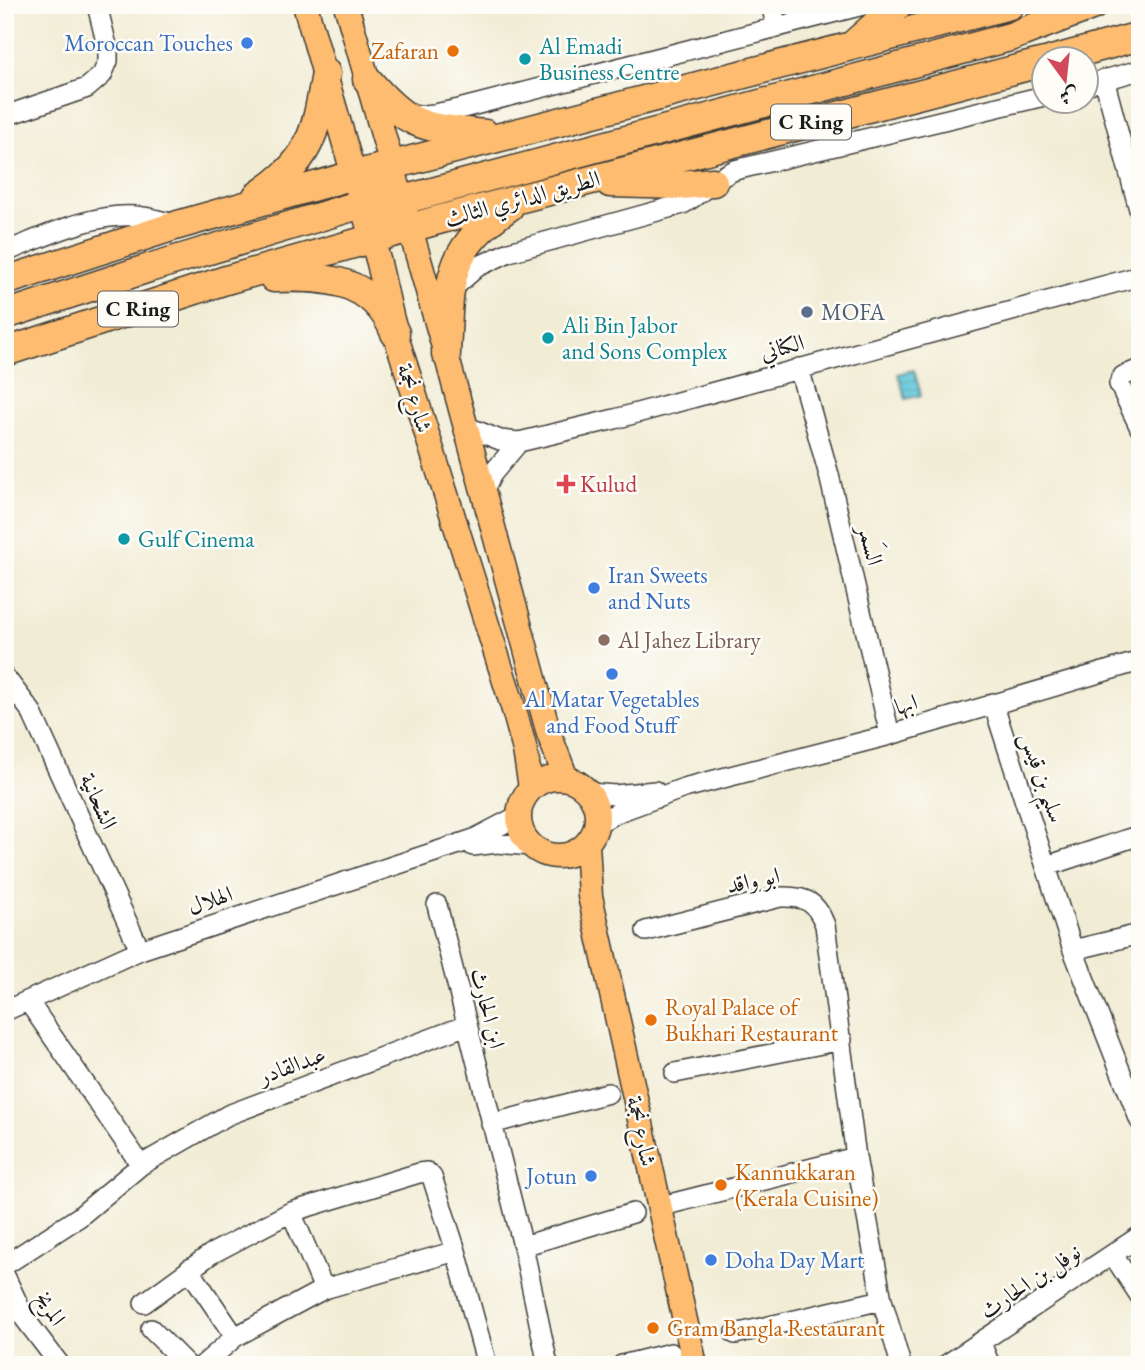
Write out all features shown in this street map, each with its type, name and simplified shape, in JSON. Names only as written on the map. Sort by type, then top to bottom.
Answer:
[{"type":"highway","points":[[850,47],[898,5]]},
{"type":"highway","points":[[5,281],[178,225],[354,175],[1010,5]]},
{"type":"highway","points":[[372,239],[376,214],[387,205],[402,200],[1010,37],[1094,5]]},
{"type":"highway","points":[[1100,47],[1140,36]]},
{"type":"highway","name":"الطريق الدائري الثالث","points":[[5,352],[226,280],[372,239],[579,182],[1030,66]]},
{"type":"highway","points":[[243,206],[286,174],[306,151],[316,128],[326,73]]},
{"type":"highway","points":[[367,79],[398,113],[412,121],[434,128],[506,136]]},
{"type":"highway","points":[[5,315],[149,268],[362,204],[386,192],[392,178],[392,165]]},
{"type":"highway","points":[[579,182],[681,185],[713,182]]},
{"type":"highway","points":[[309,188],[320,194],[323,200],[322,213],[317,218]]},
{"type":"highway","points":[[446,354],[450,291],[457,260],[470,239],[500,213],[526,196]]},
{"type":"highway","points":[[226,280],[306,277],[340,282],[360,289],[377,303],[388,316],[395,332]]},
{"type":"main road","name":"شارع نجمة","points":[[305,5],[372,239],[395,332],[514,710],[525,750],[531,788]]},
{"type":"main road","name":"شارع نجمة","points":[[346,5],[446,354],[549,734],[566,778]]},
{"type":"main road","points":[[539,850],[569,855],[592,833],[595,802],[579,783],[566,778],[547,779],[531,788],[521,801],[518,816],[521,833],[539,850],[563,867],[590,896]]},
{"type":"main road","name":"شارع نجمة","points":[[592,833],[590,896],[695,1365]]},
{"type":"street","points":[[5,116],[88,88],[102,75],[108,61],[108,50],[97,5]]},
{"type":"street","points":[[771,5],[777,28]]},
{"type":"street","points":[[398,113],[414,116],[434,114],[863,5]]},
{"type":"street","points":[[1100,81],[1140,70]]},
{"type":"street","points":[[1100,97],[1140,213]]},
{"type":"street","name":"الطريق الدائري الثالث","points":[[450,291],[463,278],[493,258],[682,204],[735,170],[1030,99]]},
{"type":"street","points":[[5,252],[75,225],[115,217],[136,216],[178,225]]},
{"type":"street","name":"الكناني","points":[[465,426],[500,440],[519,442],[1140,276]]},
{"type":"street","name":"السَمر","points":[[799,368],[829,475],[890,735]]},
{"type":"street","points":[[1140,369],[1123,376],[1119,384],[1140,428]]},
{"type":"street","points":[[484,492],[492,474],[519,442]]},
{"type":"street","name":"ابها","points":[[592,833],[621,811],[684,788],[890,735],[1140,661]]},
{"type":"street","name":"الشحانية","points":[[5,677],[31,711],[139,950]]},
{"type":"street","name":"سليم بن قيس","points":[[993,703],[1073,950],[1140,1121]]},
{"type":"street","name":"ابها","points":[[589,793],[615,795],[684,788]]},
{"type":"street","name":"الهلال","points":[[14,1002],[139,950],[474,839],[518,816]]},
{"type":"street","points":[[1048,866],[1140,835]]},
{"type":"street","name":"الهلال","points":[[437,851],[498,843],[539,850]]},
{"type":"street","name":"ابو واقد","points":[[646,931],[780,897],[798,896],[820,910],[825,925],[842,1040],[856,1157],[882,1300],[901,1365]]},
{"type":"street","name":"ابن الحارث","points":[[437,905],[523,1246],[548,1365]]},
{"type":"street","points":[[1073,950],[1140,934]]},
{"type":"street","points":[[14,1002],[141,1165]]},
{"type":"street","name":"عبدالقادر","points":[[5,1265],[79,1217],[141,1165],[228,1115],[467,1025]]},
{"type":"street","points":[[676,1073],[842,1040]]},
{"type":"street","points":[[491,1124],[608,1093]]},
{"type":"street","points":[[658,1207],[856,1157]]},
{"type":"street","points":[[144,1303],[211,1254],[291,1212],[427,1172],[432,1177],[456,1251],[487,1365]]},
{"type":"street","points":[[291,1212],[324,1289]]},
{"type":"street","points":[[523,1246],[633,1213]]},
{"type":"street","name":"نوفل بن الحارث","points":[[946,1365],[1140,1236]]},
{"type":"street","points":[[203,1365],[235,1337],[324,1289],[456,1251]]},
{"type":"street","points":[[1113,1255],[1140,1296]]},
{"type":"street","points":[[189,1269],[235,1337]]},
{"type":"street","name":"المريخ","points":[[5,1276],[25,1319],[61,1365]]},
{"type":"street","points":[[735,1334],[882,1300]]},
{"type":"street","points":[[151,1329],[187,1365]]},
{"type":"street","points":[[981,1343],[990,1365]]},
{"type":"street","points":[[622,1365],[671,1353]]},
{"type":"water","points":[[914,370],[921,395],[906,399],[898,374]]},
{"type":"place","name":"Moroccan Touches","points":[[247,43]]},
{"type":"place","name":"Zafaran","points":[[453,51]]},
{"type":"place","name":"Al Emadi Business Centre","points":[[525,59]]},
{"type":"place","name":"MOFA","points":[[807,312]]},
{"type":"place","name":"Ali Bin Jabor and Sons Complex","points":[[548,338]]},
{"type":"place","name":"Kulud","points":[[566,484]]},
{"type":"place","name":"Gulf Cinema","points":[[124,539]]},
{"type":"place","name":"Iran Sweets and Nuts","points":[[594,588]]},
{"type":"place","name":"Al Jahez Library","points":[[604,640]]},
{"type":"place","name":"Al Matar Vegetables and Food Stuff","points":[[612,674]]},
{"type":"place","name":"Royal Palace of Bukhari Restaurant","points":[[651,1020]]},
{"type":"place","name":"Jotun","points":[[591,1176]]},
{"type":"place","name":"Kannukkaran (Kerala Cuisine)","points":[[721,1185]]},
{"type":"place","name":"Doha Day Mart","points":[[711,1260]]},
{"type":"place","name":"Gram Bangla Restaurant","points":[[653,1328]]}]
